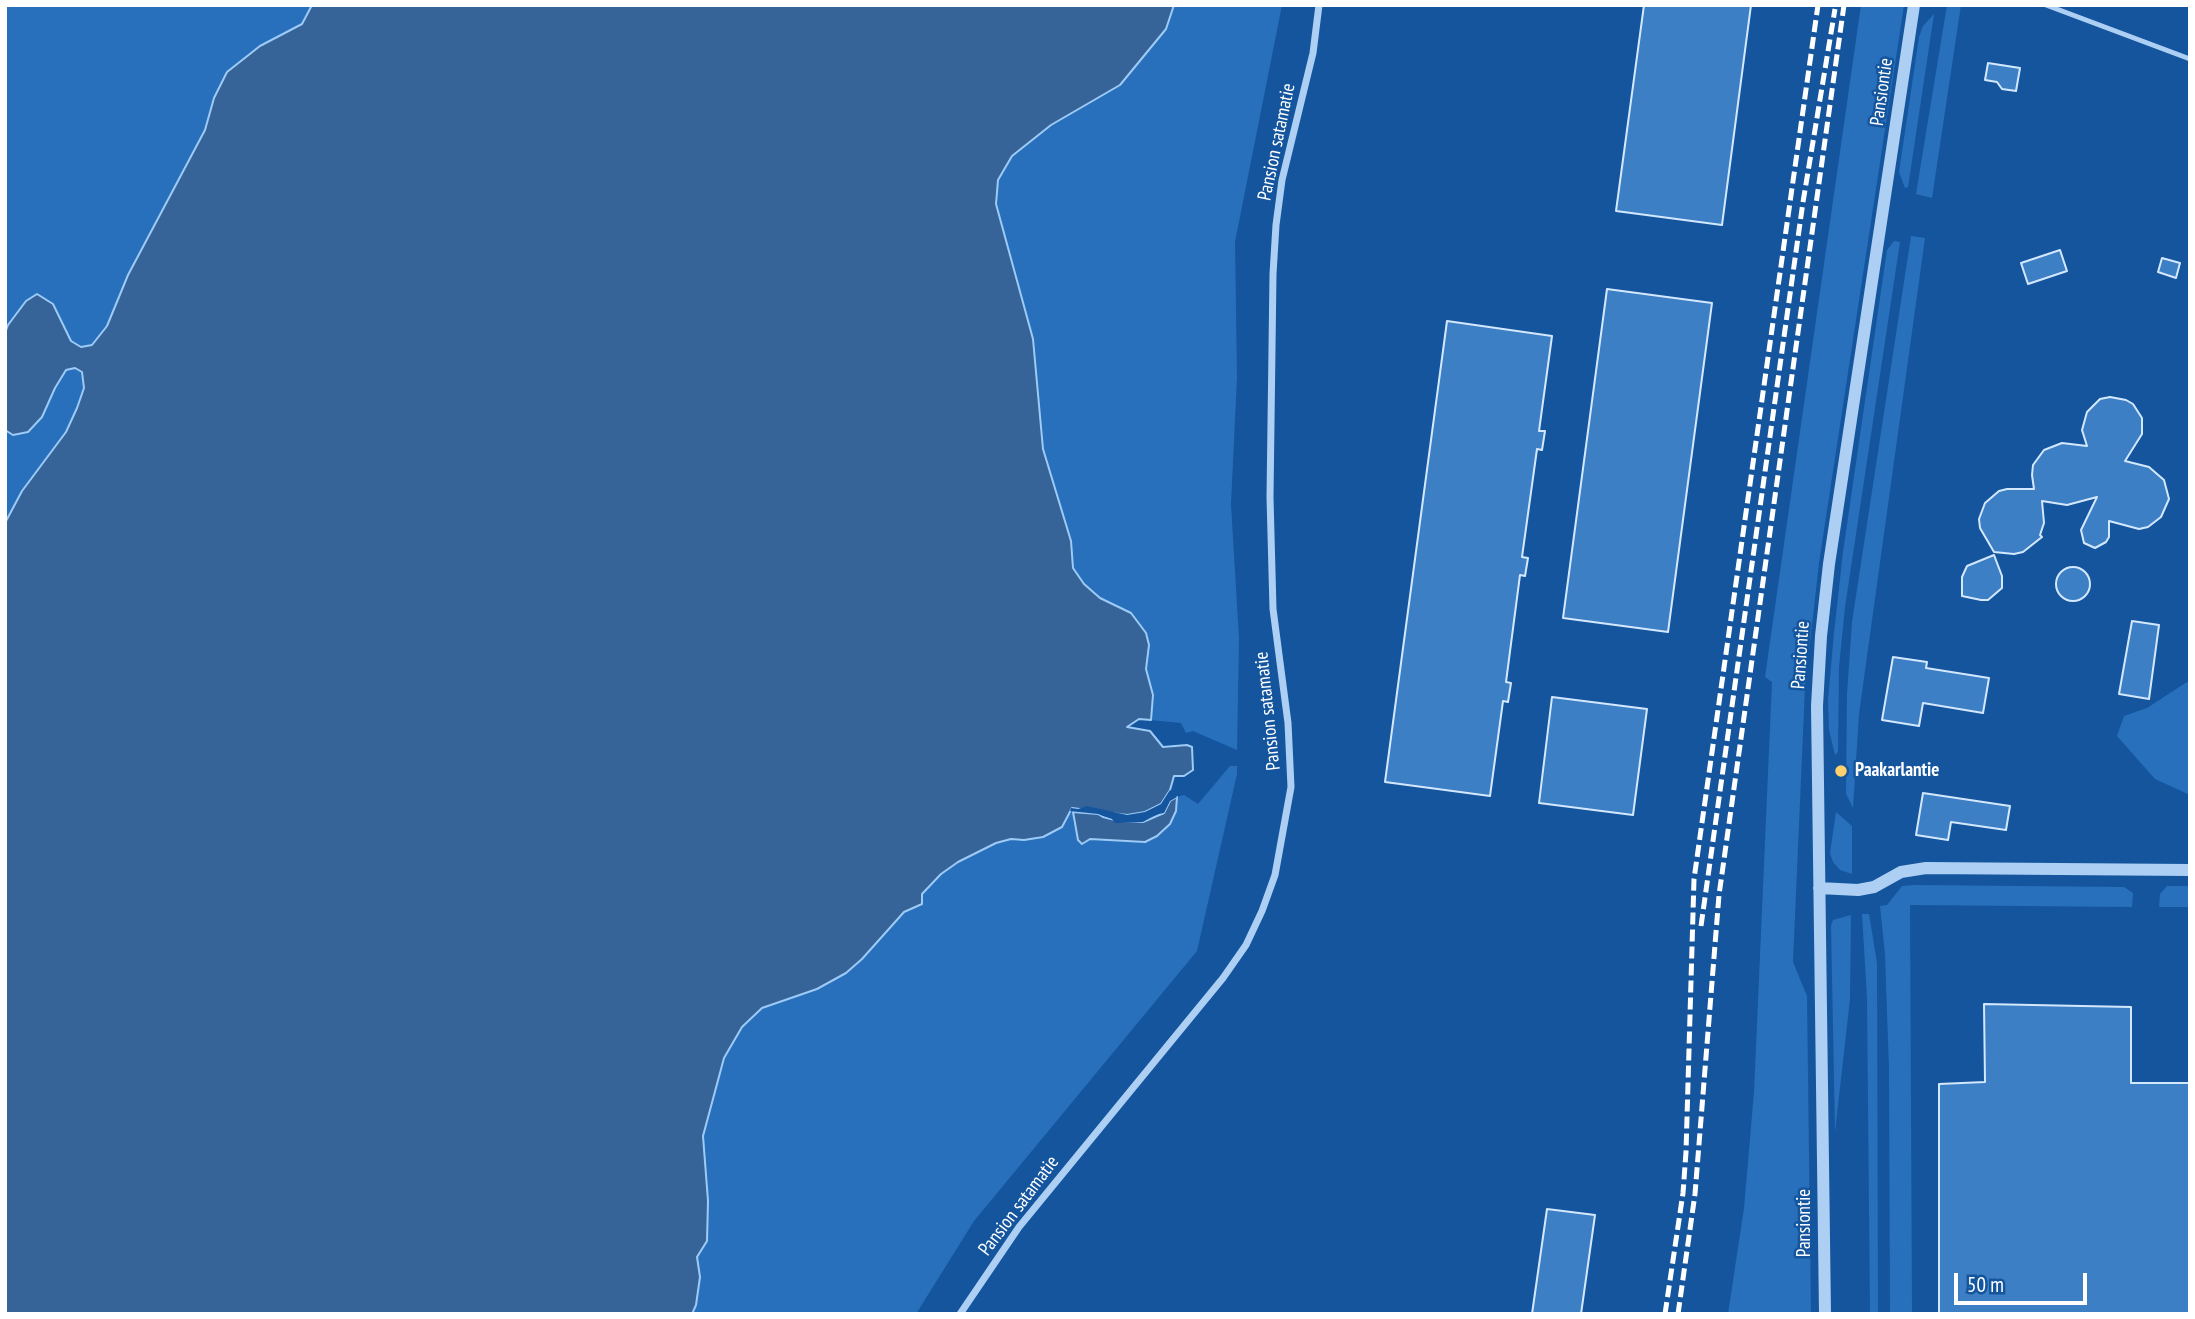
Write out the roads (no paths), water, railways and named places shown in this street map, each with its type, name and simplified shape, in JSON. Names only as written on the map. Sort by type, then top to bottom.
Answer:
[{"type":"street","name":"Pansion satamatie","points":[[960,1314],[1019,1227],[1223,978],[1246,945],[1275,875],[1291,787],[1288,723],[1273,609],[1270,497],[1273,274],[1282,180],[1313,53],[1319,5]]},
{"type":"street","name":"Pansiontie","points":[[1825,1314],[1817,706],[1826,588],[1914,5]]},
{"type":"street","points":[[1819,888],[1858,890],[1874,887],[1900,872],[1926,868],[2190,870]]},
{"type":"lane","points":[[2046,5],[2190,59]]},
{"type":"railway","points":[[1665,1314],[1683,1193],[1686,1152],[1694,879],[1818,5]]},
{"type":"railway","points":[[1678,1314],[1695,1194],[1719,895],[1844,5]]},
{"type":"railway","points":[[1701,926],[1803,202],[1835,9]]},
{"type":"place","name":"Paakarlantie","points":[[1841,771]]}]
